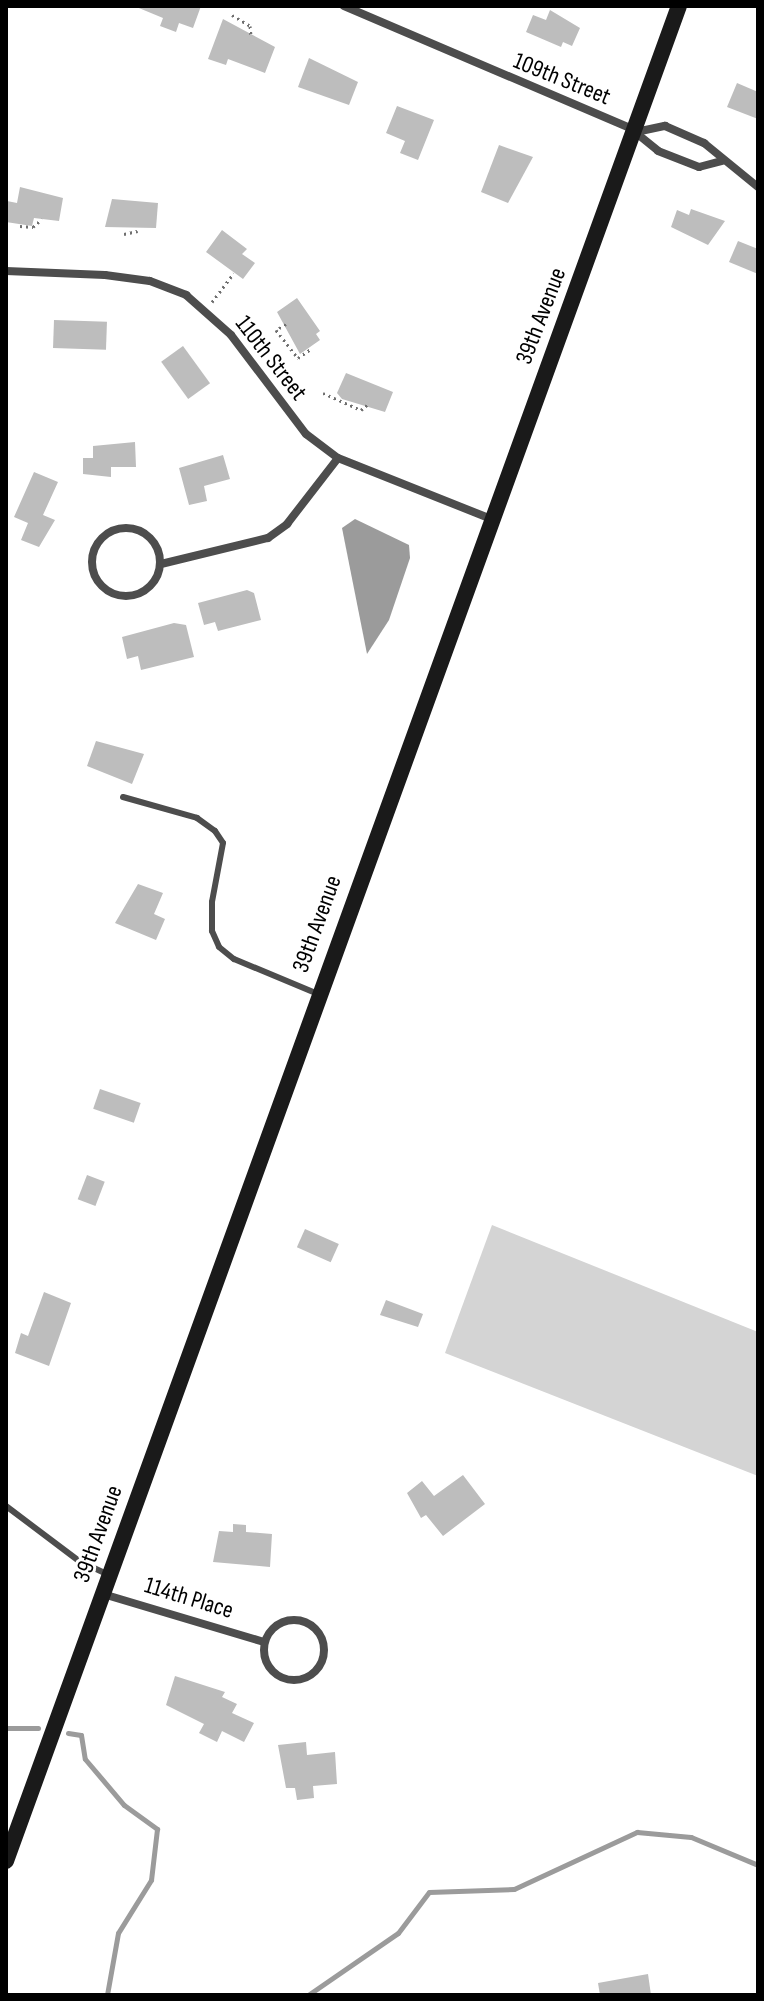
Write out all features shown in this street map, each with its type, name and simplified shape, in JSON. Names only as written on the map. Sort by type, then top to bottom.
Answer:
[{"type":"main road","name":"39th Avenue","points":[[6,1861],[491,519],[636,132],[679,6]]},
{"type":"street","name":"109th Street","points":[[344,6],[636,132],[658,151],[699,167],[722,161]]},
{"type":"street","points":[[636,132],[665,126],[704,143],[722,161],[758,187]]},
{"type":"street","name":"110th Street","points":[[6,271],[150,281],[186,295],[231,335],[281,405],[338,458],[491,519]]},
{"type":"street","points":[[161,564],[268,538],[287,524],[338,458]]},
{"type":"street","points":[[114,529],[137,529],[155,542],[161,564],[152,585],[122,596],[102,586],[92,555],[114,529]]},
{"type":"street","name":"114th Place","points":[[102,1593],[264,1642]]},
{"type":"street","points":[[306,1623],[321,1637],[323,1658],[305,1678],[286,1679],[265,1661],[264,1642],[276,1625],[306,1623]]},
{"type":"lane","points":[[123,797],[197,818],[215,831],[223,843],[212,902],[212,931],[219,947],[234,959],[318,994]]},
{"type":"lane","points":[[6,1506],[79,1561],[109,1575]]},
{"type":"path","points":[[232,15],[250,26],[251,36]]},
{"type":"path","points":[[20,226],[33,227],[42,219]]},
{"type":"path","points":[[124,234],[138,231]]},
{"type":"path","points":[[206,310],[234,273]]},
{"type":"path","points":[[286,324],[276,330],[298,358],[311,349]]},
{"type":"path","points":[[323,393],[361,410],[367,405]]},
{"type":"shaded area","points":[[355,519],[409,545],[410,558],[389,620],[367,654],[342,528]]},
{"type":"shaded area","points":[[492,1225],[758,1332],[758,1476],[445,1353]]},
{"type":"building","points":[[134,6],[201,6],[193,28],[179,23],[176,32],[160,26],[163,18]]},
{"type":"building","points":[[550,10],[580,28],[572,46],[563,42],[561,47],[526,32],[533,15],[546,20]]},
{"type":"building","points":[[223,19],[275,47],[265,73],[228,59],[226,65],[208,59]]},
{"type":"building","points":[[309,58],[358,82],[349,105],[298,87]]},
{"type":"building","points":[[737,83],[758,92],[758,119],[727,107]]},
{"type":"building","points":[[397,106],[434,120],[418,160],[400,153],[405,141],[386,133]]},
{"type":"building","points":[[499,145],[533,157],[508,203],[481,192]]},
{"type":"building","points":[[20,187],[63,198],[59,221],[34,218],[32,226],[6,222],[7,201],[17,203]]},
{"type":"building","points":[[112,199],[158,203],[156,228],[105,227]]},
{"type":"building","points":[[691,209],[725,221],[708,245],[671,227],[677,210],[689,215]]},
{"type":"building","points":[[222,230],[247,249],[242,254],[255,263],[243,279],[206,252]]},
{"type":"building","points":[[738,241],[758,249],[758,274],[729,262]]},
{"type":"building","points":[[297,298],[320,331],[316,334],[320,340],[300,354],[277,312]]},
{"type":"building","points":[[54,320],[107,322],[106,350],[53,348]]},
{"type":"building","points":[[183,346],[210,383],[188,399],[161,362]]},
{"type":"building","points":[[346,373],[393,392],[385,412],[342,399],[337,393]]},
{"type":"building","points":[[135,442],[136,467],[111,467],[111,477],[83,474],[83,458],[93,458],[93,446]]},
{"type":"building","points":[[223,455],[230,479],[204,486],[207,501],[189,505],[179,468]]},
{"type":"building","points":[[34,472],[58,482],[43,515],[55,520],[39,547],[21,540],[28,523],[14,517]]},
{"type":"building","points":[[247,590],[254,593],[261,620],[218,631],[215,622],[204,625],[198,603]]},
{"type":"building","points":[[174,623],[186,625],[194,657],[141,670],[138,656],[127,659],[122,637]]},
{"type":"building","points":[[96,741],[144,754],[132,784],[87,766]]},
{"type":"building","points":[[138,884],[163,893],[154,914],[165,919],[156,940],[115,923]]},
{"type":"building","points":[[100,1089],[141,1103],[134,1123],[93,1109]]},
{"type":"building","points":[[87,1175],[105,1182],[95,1206],[78,1199]]},
{"type":"building","points":[[305,1229],[339,1244],[331,1262],[297,1247]]},
{"type":"building","points":[[44,1292],[71,1303],[49,1366],[15,1353],[21,1333],[28,1336]]},
{"type":"building","points":[[386,1300],[423,1314],[418,1327],[380,1315]]},
{"type":"building","points":[[463,1475],[485,1504],[443,1536],[426,1515],[421,1518],[407,1493],[422,1481],[434,1496]]},
{"type":"building","points":[[233,1524],[246,1525],[246,1532],[272,1534],[270,1567],[213,1562],[219,1531],[233,1532]]},
{"type":"building","points":[[175,1676],[225,1692],[222,1697],[237,1704],[232,1713],[254,1723],[244,1742],[222,1731],[217,1742],[199,1733],[204,1724],[166,1705]]},
{"type":"building","points":[[306,1742],[307,1755],[335,1752],[337,1784],[313,1786],[314,1798],[297,1800],[295,1788],[286,1788],[278,1745]]},
{"type":"building","points":[[648,1974],[651,1995],[600,1995],[598,1983]]},
{"type":"waterway","points":[[6,1728],[38,1728]]},
{"type":"waterway","points":[[68,1733],[81,1735],[85,1759],[124,1805],[157,1829],[151,1880],[118,1933],[107,1995]]},
{"type":"waterway","points":[[308,1995],[398,1933],[429,1892],[514,1889],[637,1832],[691,1837],[758,1865]]}]
